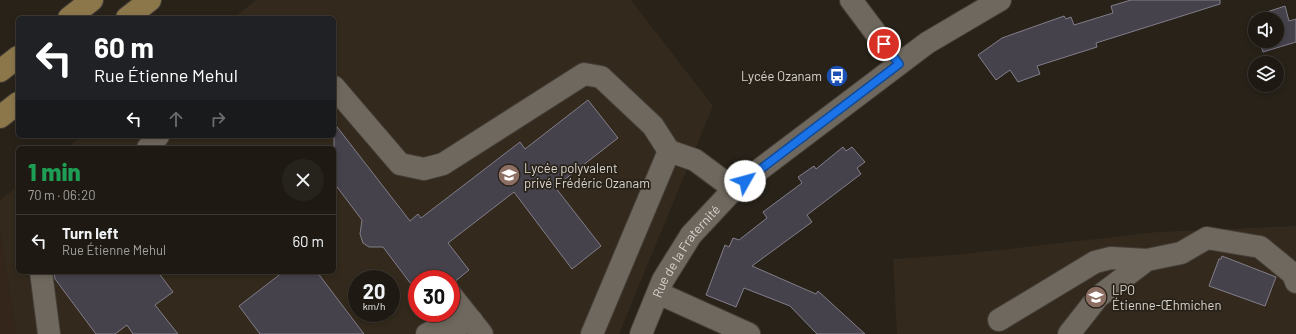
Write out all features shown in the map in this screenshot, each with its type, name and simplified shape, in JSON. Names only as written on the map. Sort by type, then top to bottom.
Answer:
[{"type":"main road","points":[[72,16],[92,0]]},
{"type":"main road","points":[[130,16],[150,0]]},
{"type":"main road","points":[[0,71],[16,59]]},
{"type":"main road","points":[[0,116],[16,104]]},
{"type":"street","points":[[851,0],[899,64]]},
{"type":"street","name":"Rue de la Fraternité","points":[[641,334],[663,280],[691,235],[734,189],[927,43],[1000,0]]},
{"type":"street","points":[[336,89],[400,164],[424,169],[443,164],[584,74],[601,76],[652,126],[669,151],[695,160],[734,189]]},
{"type":"street","points":[[150,146],[156,138]]},
{"type":"street","points":[[592,334],[669,151]]},
{"type":"street","points":[[999,320],[1095,262],[1111,258],[1147,260],[1181,253],[1207,238],[1260,247],[1293,274],[1296,282]]},
{"type":"street","points":[[1069,334],[1098,297],[1147,260]]},
{"type":"street","points":[[41,274],[49,334]]},
{"type":"street","points":[[658,293],[749,334]]},
{"type":"street","points":[[460,307],[477,328]]},
{"type":"street","points":[[427,334],[434,330],[477,328]]},
{"type":"shaded area","name":"Lycée polyvalent privé Frédéric Ozanam","points":[[256,0],[631,0],[713,106],[619,334],[16,334],[0,229],[0,200],[16,188],[16,274],[336,274],[336,146],[70,146],[80,138],[336,138],[336,16],[236,16]]},
{"type":"shaded area","name":"LPO Étienne-Œhmichen","points":[[1296,226],[1296,334],[897,334],[893,259],[964,254],[1157,232]]},
{"type":"shaded area","points":[[0,229],[16,334],[0,334]]},
{"type":"building","points":[[1131,0],[1220,0],[1220,4],[1096,43],[1097,47],[1037,66],[1040,74],[1018,82],[1010,70],[996,80],[978,55],[1002,38],[1064,16],[1066,19],[1071,17],[1074,25],[1113,13],[1111,6]]},
{"type":"building","points":[[1285,6],[1289,21],[1296,19],[1296,42],[1284,46],[1284,12],[1267,12]]},
{"type":"building","points":[[1262,48],[1276,48],[1263,52]]},
{"type":"building","points":[[588,100],[618,138],[555,187],[601,246],[572,269],[514,192],[448,243],[469,270],[460,277],[460,270],[408,270],[408,280],[383,247],[369,247],[363,243],[360,234],[362,220],[336,186],[336,146],[334,146],[334,138],[336,138],[336,126],[410,221],[418,214],[421,218],[520,142],[525,149]]},
{"type":"building","points":[[843,147],[846,151],[852,147],[865,162],[857,168],[861,174],[807,215],[812,222],[752,266],[816,294],[818,291],[865,334],[817,334],[790,306],[744,288],[736,307],[706,295],[725,245],[729,247],[733,238],[739,240],[767,218],[763,212],[802,183],[798,177],[814,166],[816,169]]},
{"type":"building","points":[[1222,256],[1276,277],[1265,306],[1209,286],[1219,259],[1221,259]]},
{"type":"building","points":[[54,274],[160,274],[173,292],[155,305],[178,334],[133,334],[127,325],[115,334],[96,334],[55,279]]},
{"type":"building","points":[[280,274],[319,274],[348,313],[348,322],[355,322],[364,334],[260,334],[239,306]]},
{"type":"place","name":"Lycée Ozanam","points":[[837,76]]},
{"type":"place","name":"Lycée polyvalent privé Frédéric Ozanam","points":[[509,175]]},
{"type":"place","name":"LPO Étienne-Œhmichen","points":[[1096,297]]},
{"type":"route","points":[[745,181],[899,64],[884,44]]}]
